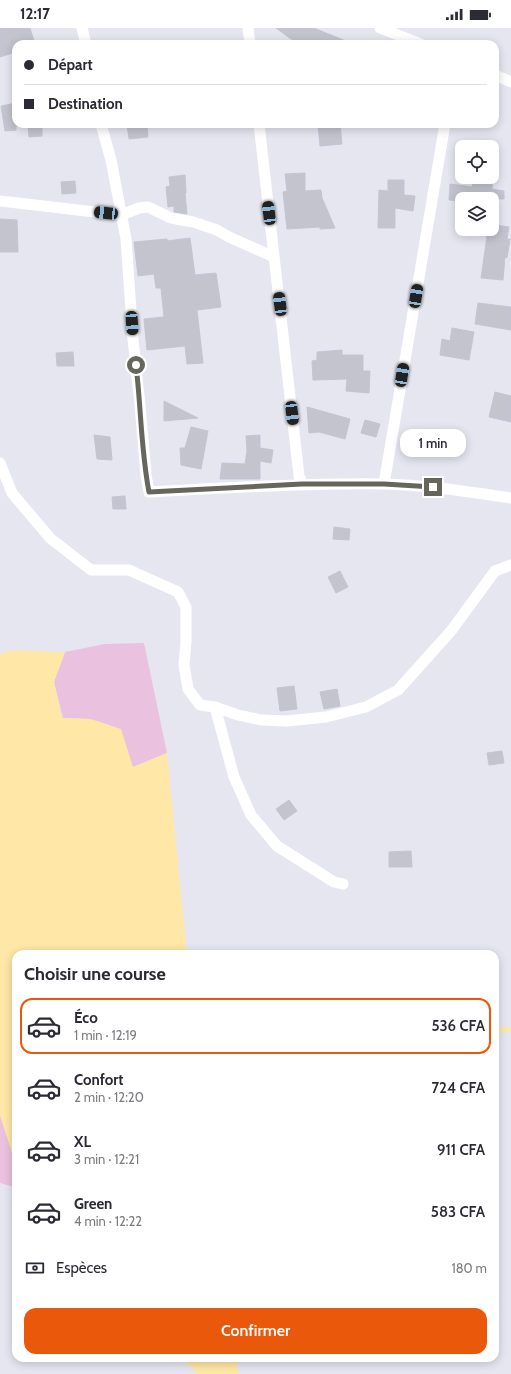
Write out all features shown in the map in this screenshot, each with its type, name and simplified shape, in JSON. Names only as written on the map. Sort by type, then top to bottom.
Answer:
[{"type":"street","points":[[82,28],[85,40]]},
{"type":"street","points":[[248,28],[250,40]]},
{"type":"street","points":[[380,28],[411,40]]},
{"type":"street","points":[[499,77],[511,82]]},
{"type":"street","points":[[103,128],[111,160],[126,239],[132,339],[140,405],[144,458],[149,492],[302,484],[384,484],[433,487],[511,499]]},
{"type":"street","points":[[259,128],[302,484]]},
{"type":"street","points":[[384,484],[444,128]]},
{"type":"street","points":[[0,201],[121,215],[139,208],[148,207],[171,218],[193,222],[217,230],[274,257]]},
{"type":"street","points":[[0,463],[12,493],[50,538],[91,570],[129,570],[178,592],[186,607],[186,642],[184,665],[188,689],[200,705],[215,707],[238,715],[261,720],[287,721],[326,717],[366,707],[398,690],[451,630],[495,571],[511,565]]},
{"type":"street","points":[[215,707],[234,777],[251,815],[277,846],[334,882],[343,884]]},
{"type":"shaded area","points":[[144,643],[167,753],[133,767],[91,719],[63,718],[54,682],[65,652],[105,644]]},
{"type":"shaded area","points":[[10,650],[65,652],[54,682],[62,718],[91,719],[121,729],[133,767],[167,753],[187,950],[12,950],[12,1153],[0,1115],[0,654]]},
{"type":"shaded area","points":[[0,1115],[12,1153],[12,1186],[0,1183]]},
{"type":"shaded area","points":[[185,1362],[236,1362],[238,1374],[198,1374]]},
{"type":"building","points":[[0,28],[30,28],[34,40],[12,40],[12,53],[0,57]]},
{"type":"building","points":[[276,28],[314,28],[343,40],[292,40]]},
{"type":"building","points":[[12,104],[12,128],[16,128],[16,130],[5,131],[1,106]]},
{"type":"building","points":[[28,128],[42,128],[42,136],[29,137]]},
{"type":"building","points":[[128,128],[147,128],[148,137],[129,139]]},
{"type":"building","points":[[318,128],[340,128],[342,144],[320,146]]},
{"type":"building","points":[[305,173],[305,191],[321,190],[322,198],[335,228],[320,229],[320,227],[287,229],[283,192],[287,191],[285,174]]},
{"type":"building","points":[[185,175],[187,214],[174,212],[174,206],[168,207],[166,187],[170,186],[169,177]]},
{"type":"building","points":[[388,180],[404,180],[404,195],[415,196],[413,211],[395,208],[395,228],[378,228],[379,190],[388,191]]},
{"type":"building","points":[[75,181],[76,193],[62,194],[61,182]]},
{"type":"building","points":[[450,184],[472,187],[473,184],[492,184],[492,189],[504,191],[504,199],[499,199],[499,192],[455,192],[455,200],[449,200]]},
{"type":"building","points":[[0,219],[17,220],[18,252],[0,252]]},
{"type":"building","points":[[499,226],[509,227],[507,239],[510,239],[507,258],[505,257],[503,280],[481,278],[487,236],[499,236]]},
{"type":"building","points":[[190,238],[195,275],[216,273],[221,307],[197,310],[203,363],[187,364],[185,346],[147,350],[144,319],[164,317],[161,288],[156,288],[154,274],[138,276],[134,242],[167,239],[167,241]]},
{"type":"building","points":[[478,303],[511,307],[511,330],[475,324]]},
{"type":"building","points":[[452,328],[474,332],[469,360],[440,355],[442,339],[450,341]]},
{"type":"building","points":[[342,350],[342,355],[363,355],[363,371],[370,371],[369,393],[346,391],[347,379],[313,380],[312,361],[317,360],[317,352]]},
{"type":"building","points":[[73,352],[74,366],[57,366],[56,353]]},
{"type":"building","points":[[495,392],[511,396],[511,422],[489,417]]},
{"type":"building","points":[[164,401],[198,418],[164,421]]},
{"type":"building","points":[[307,407],[350,419],[345,439],[319,432],[309,433]]},
{"type":"building","points":[[365,420],[380,424],[376,437],[361,433]]},
{"type":"building","points":[[191,427],[208,431],[201,469],[181,465],[180,448],[185,448]]},
{"type":"building","points":[[94,435],[110,437],[112,460],[97,459]]},
{"type":"building","points":[[260,435],[260,448],[273,450],[271,463],[260,461],[260,479],[220,479],[222,463],[245,464],[247,451],[246,436]]},
{"type":"building","points":[[125,496],[126,509],[113,509],[112,497]]},
{"type":"building","points":[[334,527],[350,529],[349,540],[333,539]]},
{"type":"building","points":[[340,571],[348,587],[336,593],[328,577]]},
{"type":"building","points":[[294,686],[297,709],[280,711],[277,688]]},
{"type":"building","points":[[337,689],[340,706],[324,709],[320,692]]},
{"type":"building","points":[[502,751],[504,763],[489,765],[487,753]]},
{"type":"building","points":[[289,800],[297,811],[284,820],[276,809]]},
{"type":"building","points":[[411,851],[412,867],[389,867],[389,852]]},
{"type":"waterway","points":[[499,1030],[511,1029]]},
{"type":"route","points":[[136,365],[144,458],[149,492],[302,484],[384,484],[433,487]]}]
